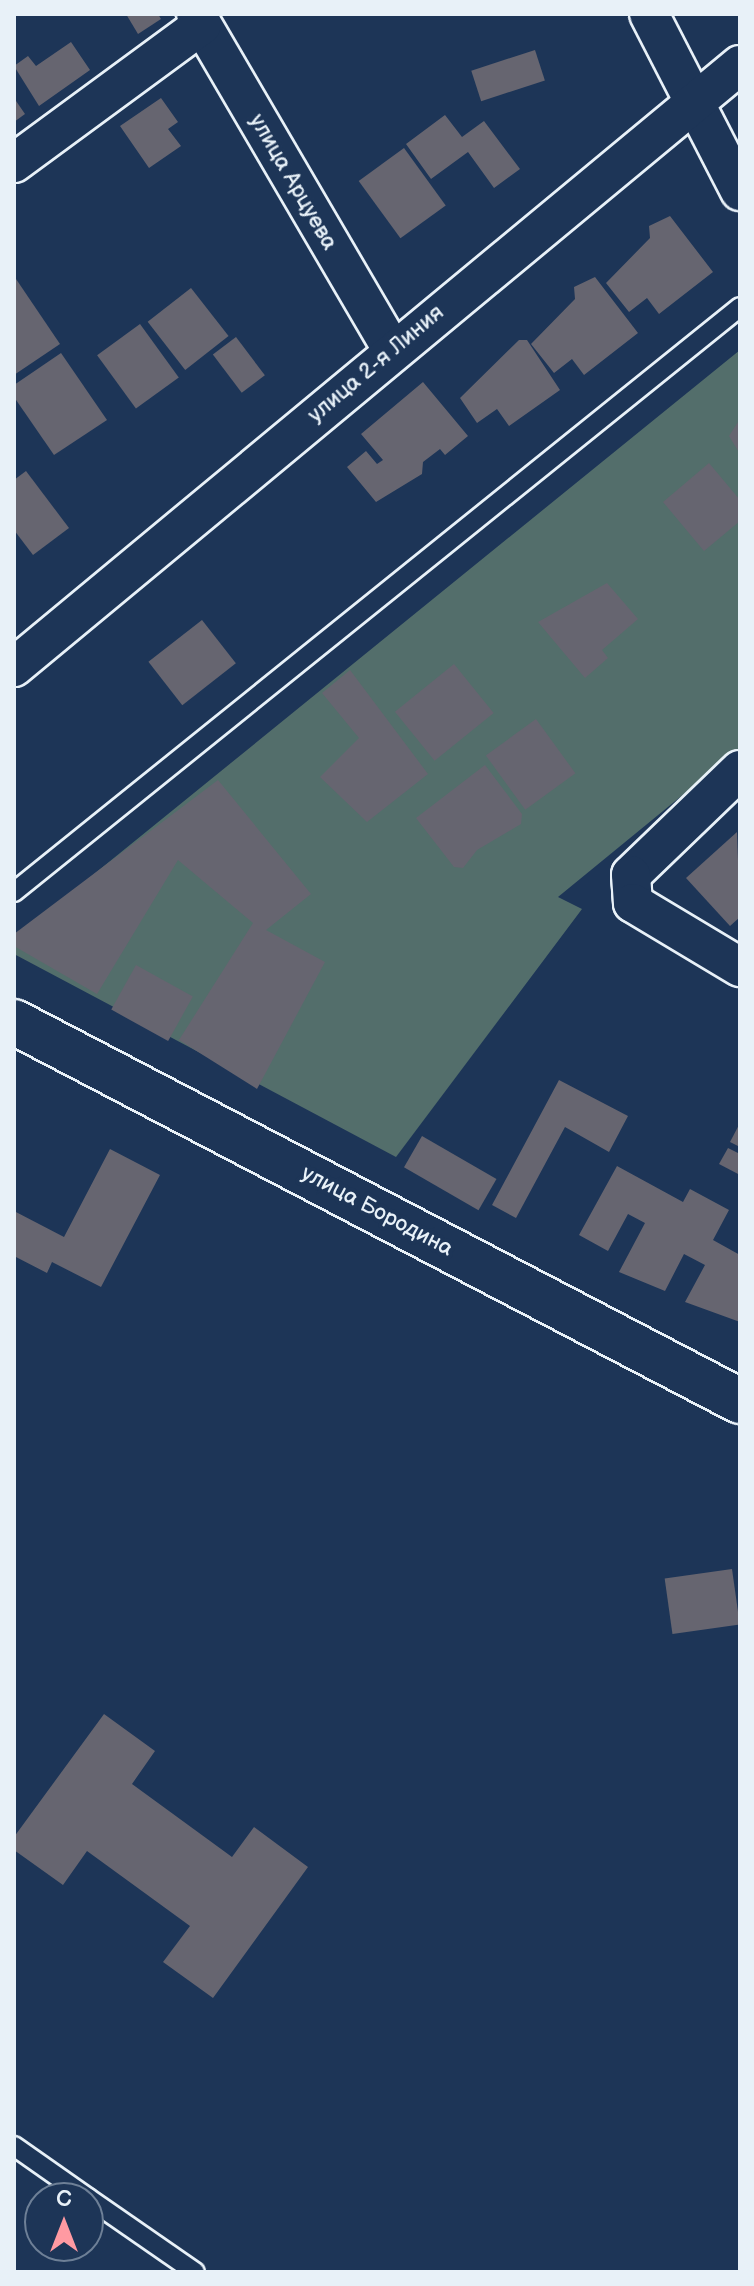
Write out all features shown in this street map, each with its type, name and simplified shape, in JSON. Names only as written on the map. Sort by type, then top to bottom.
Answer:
[{"type":"street","points":[[649,14],[740,191]]},
{"type":"street","points":[[14,163],[199,20]]},
{"type":"street","name":"улица Арцуева","points":[[199,20],[392,350]]},
{"type":"street","name":"улица 2-я Линия","points":[[14,667],[392,350],[740,65]]},
{"type":"street","points":[[740,770],[631,875],[633,903],[740,967]]},
{"type":"street","name":"улица Бородина","points":[[14,1022],[740,1401]]},
{"type":"lane","points":[[14,892],[740,307]]},
{"type":"lane","points":[[14,2146],[65,2182]]},
{"type":"lane","points":[[104,2209],[195,2272]]},
{"type":"green space","points":[[740,350],[740,748],[558,897],[582,909],[396,1157],[14,954],[14,939]]},
{"type":"building","points":[[126,14],[158,14],[161,19],[138,34]]},
{"type":"building","points":[[71,42],[90,70],[39,106],[14,66],[28,56],[36,66]]},
{"type":"building","points":[[535,50],[545,80],[481,101],[471,71]]},
{"type":"building","points":[[14,98],[25,114],[14,122]]},
{"type":"building","points":[[161,98],[178,122],[168,129],[181,146],[149,168],[120,126]]},
{"type":"building","points":[[445,115],[462,137],[484,121],[520,169],[494,188],[468,152],[431,179],[406,144]]},
{"type":"building","points":[[404,148],[446,205],[400,238],[359,181]]},
{"type":"building","points":[[670,216],[713,272],[659,314],[647,298],[629,312],[606,283],[650,238],[649,226]]},
{"type":"building","points":[[14,276],[60,344],[14,375]]},
{"type":"building","points":[[595,277],[638,333],[584,375],[572,359],[554,373],[531,344],[575,299],[574,287]]},
{"type":"building","points":[[191,288],[229,336],[185,370],[148,322]]},
{"type":"building","points":[[140,324],[179,377],[136,409],[97,355]]},
{"type":"building","points":[[236,337],[265,375],[242,393],[213,354]]},
{"type":"building","points":[[519,340],[527,340],[560,390],[509,426],[497,409],[477,423],[460,398]]},
{"type":"building","points":[[61,353],[107,420],[54,455],[14,397],[14,385]]},
{"type":"building","points":[[423,382],[468,436],[445,455],[440,449],[423,462],[422,474],[376,502],[347,467],[366,451],[377,464],[383,460],[361,434]]},
{"type":"building","points":[[740,419],[740,454],[729,436]]},
{"type":"building","points":[[709,463],[740,500],[740,521],[704,551],[663,502]]},
{"type":"building","points":[[26,471],[69,528],[33,555],[14,530],[14,480]]},
{"type":"building","points":[[607,583],[638,619],[602,650],[608,658],[585,678],[538,622]]},
{"type":"building","points":[[202,620],[236,663],[182,705],[148,662]]},
{"type":"building","points":[[454,664],[494,713],[435,761],[395,712]]},
{"type":"building","points":[[350,670],[428,774],[367,822],[320,777],[359,738],[322,693]]},
{"type":"building","points":[[536,719],[575,773],[525,810],[486,755]]},
{"type":"building","points":[[485,765],[522,814],[521,824],[477,850],[463,868],[454,867],[416,818]]},
{"type":"building","points":[[218,780],[311,894],[266,930],[325,962],[257,1089],[179,1040],[253,923],[178,860],[97,994],[14,946],[14,934]]},
{"type":"building","points":[[737,832],[740,917],[730,926],[686,878]]},
{"type":"building","points":[[136,965],[193,997],[168,1041],[111,1010]]},
{"type":"building","points":[[559,1080],[628,1116],[609,1152],[565,1127],[516,1218],[492,1205]]},
{"type":"building","points":[[740,1123],[740,1147],[730,1142]]},
{"type":"building","points":[[422,1136],[496,1179],[478,1210],[404,1167]]},
{"type":"building","points":[[728,1148],[740,1154],[740,1175],[719,1164]]},
{"type":"building","points":[[110,1149],[160,1175],[101,1287],[52,1262],[47,1273],[14,1256],[14,1211],[64,1237]]},
{"type":"building","points":[[617,1166],[683,1202],[690,1189],[729,1210],[713,1240],[740,1255],[740,1322],[685,1302],[705,1265],[684,1254],[665,1291],[619,1272],[645,1223],[628,1214],[608,1251],[579,1235]]},
{"type":"building","points":[[732,1569],[740,1624],[672,1634],[665,1578]]},
{"type":"building","points":[[104,1714],[155,1751],[132,1784],[232,1857],[254,1827],[308,1867],[213,1998],[163,1962],[190,1926],[87,1851],[63,1885],[14,1850],[14,1837]]}]
